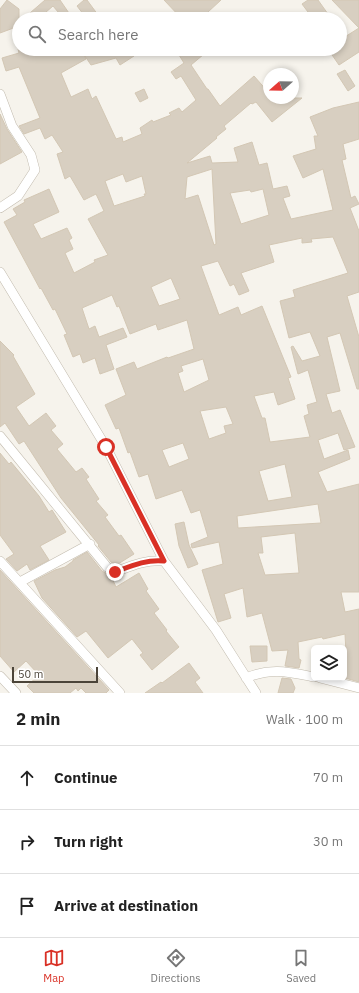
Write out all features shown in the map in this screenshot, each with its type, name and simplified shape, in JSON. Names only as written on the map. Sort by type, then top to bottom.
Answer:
[{"type":"street","points":[[0,94],[12,126],[31,155],[36,170],[18,196],[0,208]]},
{"type":"street","points":[[0,272],[106,447],[164,561],[212,625],[255,693]]},
{"type":"street","points":[[0,436],[108,567],[115,572],[141,563],[155,560],[164,561]]},
{"type":"street","points":[[20,582],[90,544]]},
{"type":"street","points":[[0,561],[120,693]]},
{"type":"street","points":[[246,678],[257,673],[283,671],[311,676]]},
{"type":"street","points":[[0,676],[16,693]]},
{"type":"street","points":[[332,681],[359,688]]},
{"type":"building","points":[[7,0],[19,9],[19,12],[12,12],[12,29],[0,33],[0,9]]},
{"type":"building","points":[[45,0],[60,0],[68,12],[58,12],[53,6],[46,12],[31,12]]},
{"type":"building","points":[[84,0],[87,0],[96,12],[82,12],[77,6]]},
{"type":"building","points":[[164,0],[221,0],[208,12],[175,12]]},
{"type":"building","points":[[308,0],[318,0],[327,12],[308,12],[302,4]]},
{"type":"building","points":[[332,0],[359,0],[359,28],[347,16],[347,12],[344,12]]},
{"type":"building","points":[[359,28],[359,52],[339,65],[333,56],[347,56],[347,36]]},
{"type":"building","points":[[12,55],[84,56],[86,59],[61,73],[71,97],[88,89],[92,99],[96,96],[116,139],[122,137],[123,142],[142,134],[140,128],[152,120],[153,122],[171,115],[169,113],[179,108],[182,112],[196,100],[181,76],[176,79],[171,72],[184,63],[180,56],[202,56],[191,65],[220,106],[254,76],[263,86],[263,104],[294,104],[272,122],[256,102],[251,103],[224,126],[226,129],[216,137],[217,138],[187,163],[210,156],[212,163],[238,162],[234,148],[252,142],[259,165],[267,163],[273,189],[287,186],[290,196],[283,198],[291,219],[333,210],[323,169],[303,178],[293,156],[316,149],[314,136],[318,136],[310,117],[333,108],[359,102],[359,139],[343,144],[346,159],[342,160],[351,198],[355,196],[359,204],[350,208],[359,231],[359,292],[347,296],[359,337],[359,389],[357,389],[340,333],[327,337],[340,391],[326,394],[332,413],[340,410],[355,447],[344,450],[338,433],[318,440],[324,459],[348,450],[350,459],[318,472],[327,492],[359,484],[359,592],[341,592],[345,612],[359,609],[359,682],[347,679],[347,645],[346,645],[345,634],[323,639],[322,637],[298,642],[299,659],[301,660],[299,668],[285,666],[288,650],[272,651],[262,613],[247,617],[243,588],[224,594],[231,618],[218,622],[202,570],[223,564],[219,542],[192,548],[191,544],[208,537],[200,510],[191,513],[182,490],[156,499],[148,474],[139,477],[119,428],[116,429],[105,405],[126,395],[116,369],[134,362],[137,369],[167,357],[168,358],[194,349],[187,320],[158,330],[156,324],[130,334],[119,306],[117,307],[112,295],[82,308],[89,329],[95,326],[99,337],[123,328],[127,337],[106,345],[114,369],[100,374],[95,358],[83,363],[80,354],[73,357],[64,335],[67,334],[55,309],[53,310],[41,288],[40,289],[4,222],[17,215],[13,209],[25,202],[24,200],[49,189],[59,212],[33,224],[41,239],[67,228],[72,238],[69,240],[73,249],[65,253],[74,273],[95,262],[94,260],[108,255],[88,219],[104,211],[96,194],[84,200],[70,176],[65,179],[57,154],[63,152],[52,135],[45,139],[40,128],[24,134],[19,126],[40,118],[19,67],[6,71],[2,58]],"holes":[[[212,169],[216,244],[214,245],[198,195],[185,199],[187,177]],[[123,174],[126,182],[142,176],[146,194],[144,194],[145,196],[114,206],[105,181]],[[263,189],[269,215],[241,224],[230,193],[250,190],[251,192]],[[333,237],[348,273],[293,290],[295,297],[280,301],[289,338],[310,332],[320,356],[302,361],[293,346],[291,347],[298,374],[308,370],[317,402],[307,405],[309,414],[304,416],[310,437],[270,442],[265,418],[262,418],[254,396],[274,392],[278,405],[295,399],[288,378],[291,377],[262,306],[241,315],[238,307],[219,315],[201,266],[218,261],[230,286],[234,284],[239,295],[249,291],[241,273],[274,262],[269,245],[302,238],[302,243],[312,242],[311,239]],[[171,278],[180,299],[159,306],[151,287]],[[203,359],[209,380],[184,392],[178,373],[183,371],[181,366]],[[226,407],[233,424],[224,426],[226,433],[209,439],[200,411]],[[183,443],[189,459],[169,467],[162,450]],[[285,464],[292,497],[268,501],[259,471]],[[318,504],[321,523],[238,528],[237,516]],[[295,533],[299,573],[265,575],[258,553],[263,553],[261,537]]]},
{"type":"building","points":[[85,56],[134,56],[120,65],[116,58],[91,65]]},
{"type":"building","points":[[345,70],[355,86],[348,91],[337,74]]},
{"type":"building","points":[[144,89],[148,98],[140,102],[135,93]]},
{"type":"building","points":[[0,114],[7,129],[22,152],[0,164]]},
{"type":"building","points":[[0,341],[14,355],[13,356],[35,394],[16,407],[29,426],[46,413],[56,426],[51,430],[63,444],[57,449],[76,472],[82,468],[89,477],[86,479],[99,499],[96,501],[108,515],[105,517],[119,536],[121,535],[134,554],[118,564],[116,565],[111,562],[61,498],[24,441],[19,444],[5,423],[0,427]]},
{"type":"building","points":[[0,453],[9,464],[11,462],[39,496],[49,512],[52,510],[66,532],[40,546],[49,560],[30,570],[27,564],[17,571],[6,559],[14,554],[0,535]]},
{"type":"building","points":[[184,522],[189,545],[198,564],[188,568],[179,546],[175,524]]},
{"type":"building","points":[[87,552],[102,571],[111,576],[116,587],[139,573],[148,589],[146,591],[159,609],[154,613],[179,647],[152,670],[140,655],[143,653],[132,639],[108,658],[86,631],[77,637],[42,598],[34,581],[55,570],[65,567],[73,560]]},
{"type":"building","points":[[0,570],[109,690],[106,693],[86,693],[81,688],[78,691],[76,688],[70,693],[34,693],[27,686],[39,675],[26,661],[14,672],[0,656]]},
{"type":"building","points":[[250,646],[267,646],[267,661],[252,662]]},
{"type":"building","points":[[189,663],[200,678],[195,682],[203,693],[145,693],[161,682],[162,683]]},
{"type":"building","points":[[282,678],[291,679],[295,688],[293,693],[278,693]]},
{"type":"route","points":[[106,447],[164,561],[155,560],[141,563],[115,572]]}]
